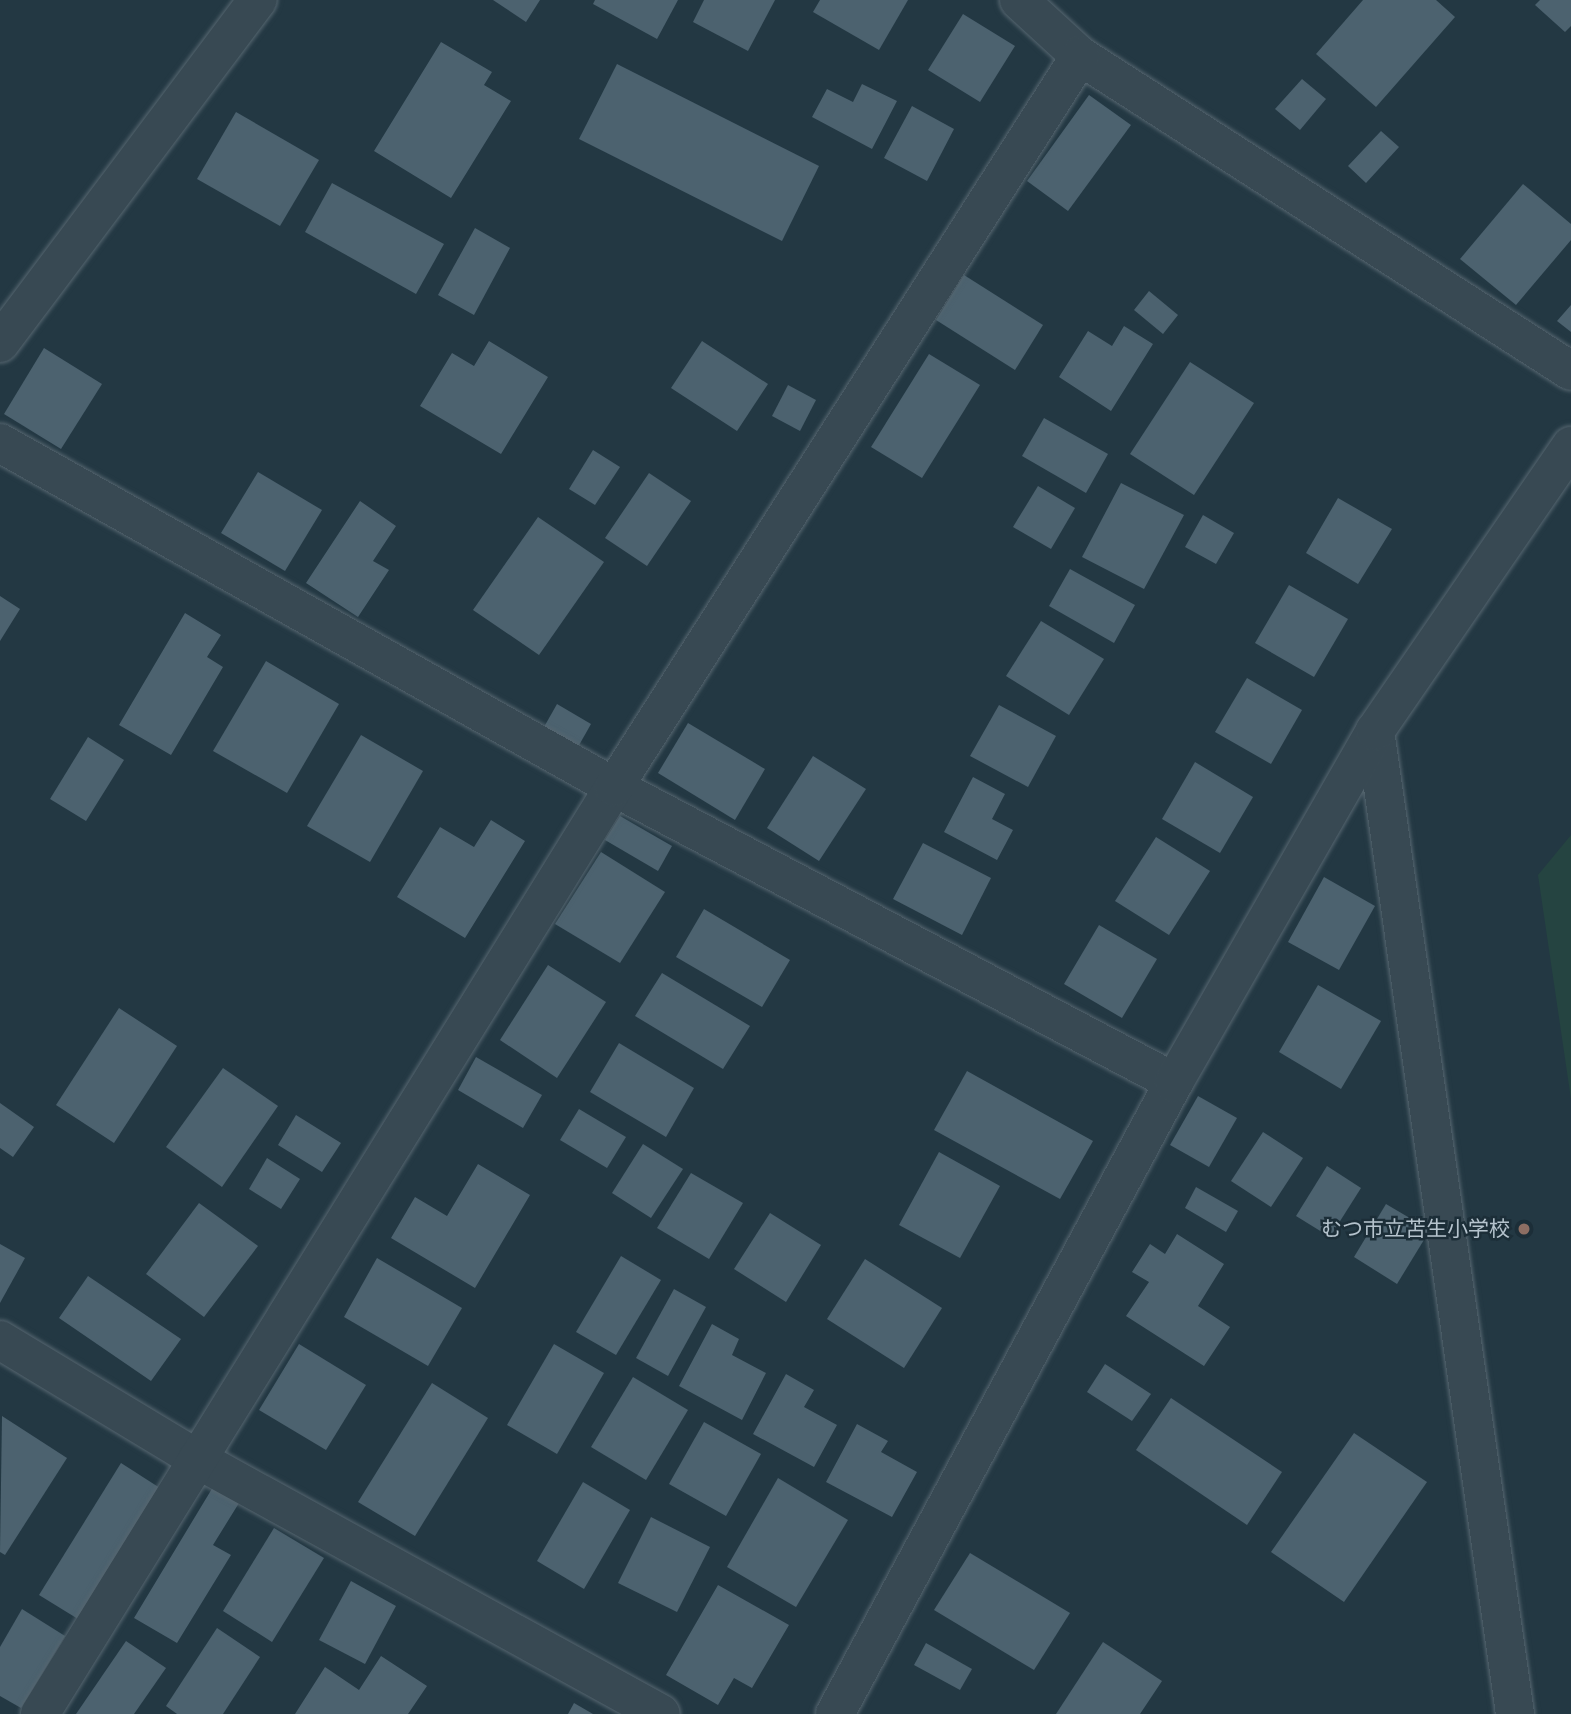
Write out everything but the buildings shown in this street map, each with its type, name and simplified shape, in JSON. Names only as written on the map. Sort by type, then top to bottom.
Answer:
[{"type":"street","points":[[0,343],[258,0]]},
{"type":"street","points":[[1019,0],[1080,56],[1571,371]]},
{"type":"street","points":[[40,1714],[614,788],[1080,56]]},
{"type":"street","points":[[0,443],[614,788],[1174,1082]]},
{"type":"street","points":[[835,1714],[1174,1082],[1375,731],[1569,455]]},
{"type":"street","points":[[1375,731],[1516,1714]]},
{"type":"street","points":[[0,1340],[197,1459],[660,1714]]},
{"type":"green space","points":[[1571,835],[1571,1099],[1538,875]]},
{"type":"place","name":"むつ市立苫生小学校","points":[[1524,1229]]}]
